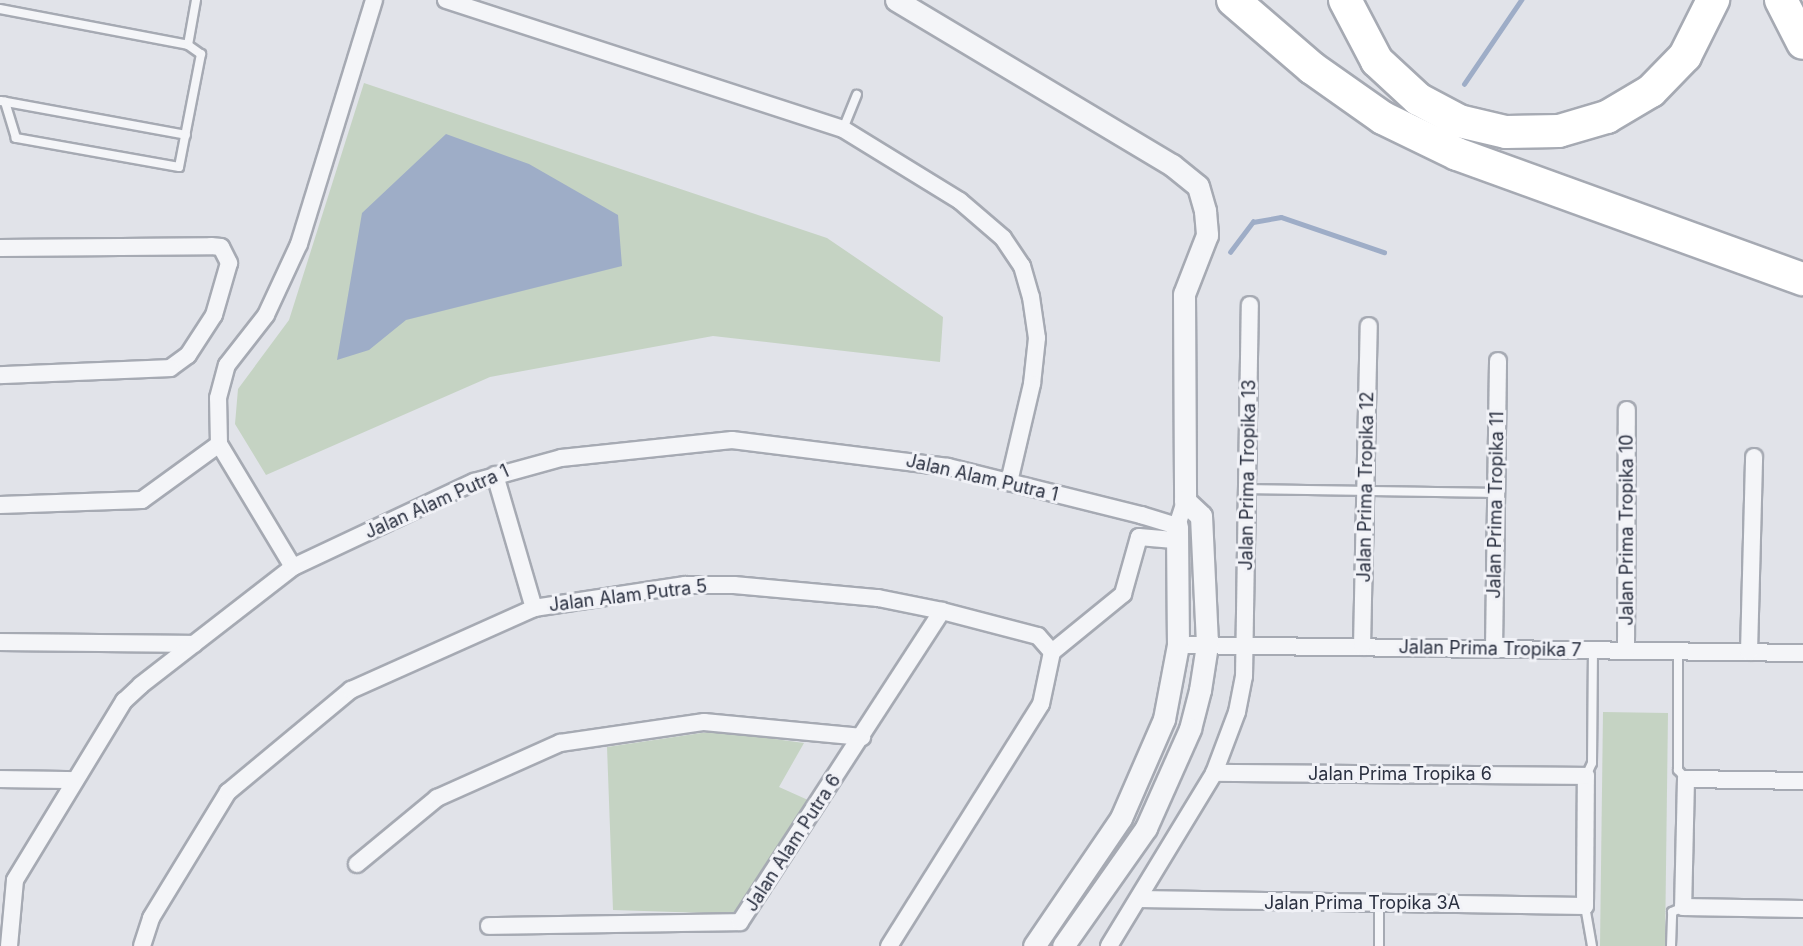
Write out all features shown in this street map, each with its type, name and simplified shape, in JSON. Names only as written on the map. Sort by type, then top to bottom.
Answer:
[{"type":"highway","points":[[1233,0],[1312,68],[1383,118],[1457,154],[1803,279]]},
{"type":"highway","points":[[1345,0],[1377,61],[1418,99],[1459,121],[1506,132],[1559,131],[1607,117],[1651,91],[1685,56],[1713,0]]},
{"type":"highway","points":[[1781,0],[1803,43]]},
{"type":"street","points":[[292,567],[219,444],[221,379],[284,282],[374,0]]},
{"type":"street","points":[[446,0],[843,129],[960,201],[1003,238],[1022,266],[1037,338],[1010,482]]},
{"type":"street","points":[[896,0],[1172,165],[1198,186],[1207,235],[1184,294],[1178,645],[1164,719],[1121,818],[1034,946]]},
{"type":"street","points":[[0,248],[220,247],[229,263],[222,300],[188,355],[170,369],[0,375]]},
{"type":"street","name":"Jalan Prima Tropika 13","points":[[1109,946],[1214,773],[1237,712],[1245,646],[1250,304]]},
{"type":"street","name":"Jalan Prima Tropika 12","points":[[1362,647],[1369,326]]},
{"type":"street","name":"Jalan Prima Tropika 11","points":[[1494,649],[1498,361]]},
{"type":"street","name":"Jalan Prima Tropika 10","points":[[1626,650],[1627,410]]},
{"type":"street","name":"Jalan Alam Putra 1","points":[[9,946],[15,880],[124,701],[292,567],[495,475],[561,458],[732,440],[917,461],[1141,515],[1179,521]]},
{"type":"street","points":[[0,505],[142,500],[219,444]]},
{"type":"street","points":[[1749,652],[1754,457]]},
{"type":"street","points":[[495,475],[534,608]]},
{"type":"street","points":[[889,946],[1041,705],[1052,652],[1123,594],[1140,537],[1179,521],[1201,516],[1207,645],[1190,729],[1164,794],[1064,946]]},
{"type":"street","name":"Jalan Alam Putra 5","points":[[142,946],[152,918],[222,802],[247,772],[351,690],[534,608],[685,585],[734,585],[878,598],[942,611],[1038,636],[1052,652]]},
{"type":"street","name":"Jalan Alam Putra 6","points":[[489,926],[740,922],[942,611]]},
{"type":"street","points":[[0,642],[194,644]]},
{"type":"street","name":"Jalan Prima Tropika 7","points":[[1178,645],[1803,653]]},
{"type":"street","points":[[357,864],[437,798],[560,743],[704,722],[862,737]]},
{"type":"street","name":"Jalan Prima Tropika 6","points":[[1214,773],[1586,776]]},
{"type":"street","points":[[1585,906],[1586,776]]},
{"type":"street","points":[[0,779],[75,780]]},
{"type":"street","points":[[1803,781],[1686,779],[1683,907],[1803,909]]},
{"type":"street","name":"Jalan Prima Tropika 3A","points":[[1139,899],[1585,906]]},
{"type":"lane","points":[[188,45],[196,0]]},
{"type":"lane","points":[[0,9],[188,45],[201,54],[179,167],[16,138],[3,102]]},
{"type":"lane","points":[[843,129],[857,95]]},
{"type":"lane","points":[[3,102],[186,135]]},
{"type":"lane","points":[[1247,489],[1496,494]]},
{"type":"lane","points":[[1586,776],[1592,763],[1593,650]]},
{"type":"lane","points":[[1678,651],[1678,770],[1686,779]]},
{"type":"lane","points":[[1379,902],[1379,946]]},
{"type":"lane","points":[[1585,906],[1592,946]]},
{"type":"lane","points":[[1671,946],[1672,912],[1683,907]]},
{"type":"green space","points":[[364,83],[827,238],[943,317],[940,362],[713,336],[490,377],[266,475],[235,424],[238,389],[289,320]]},
{"type":"green space","points":[[1603,712],[1668,713],[1665,946],[1600,946]]},
{"type":"green space","points":[[715,731],[804,743],[779,787],[808,800],[737,914],[613,910],[607,747]]},
{"type":"water","points":[[446,134],[529,164],[618,215],[622,266],[406,320],[369,350],[337,360],[362,213]]},
{"type":"waterway","points":[[1464,84],[1521,0]]},
{"type":"waterway","points":[[1230,252],[1253,222],[1281,217],[1384,252]]}]
